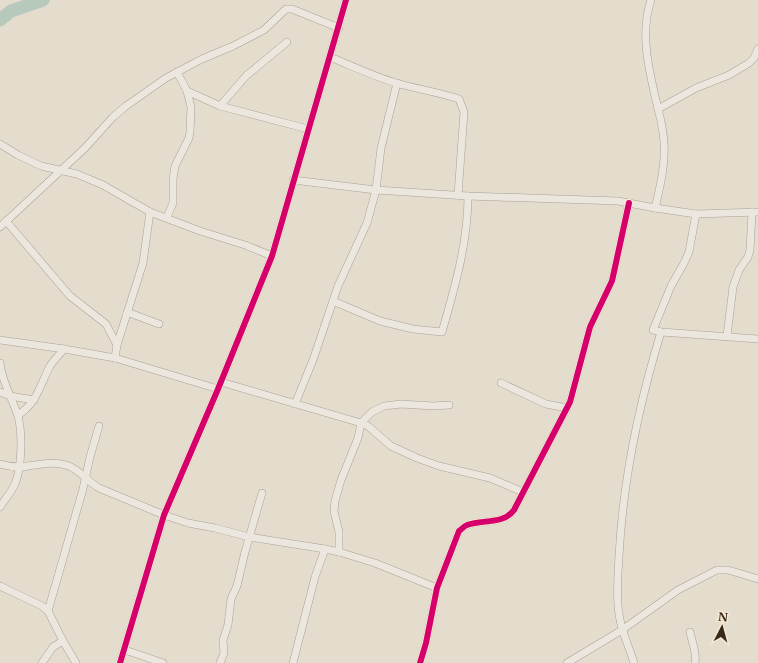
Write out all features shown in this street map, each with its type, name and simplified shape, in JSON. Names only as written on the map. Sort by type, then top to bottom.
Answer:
[{"type":"street","points":[[120,663],[164,515],[221,382],[272,256],[346,0]]},
{"type":"street","points":[[651,0],[646,13],[646,42],[664,144],[661,185],[655,208]]},
{"type":"street","points":[[0,227],[85,148],[113,117],[161,81],[202,59],[233,46],[264,30],[286,9],[292,9],[339,28]]},
{"type":"street","points":[[220,106],[246,76],[287,42]]},
{"type":"street","points":[[658,109],[696,88],[736,71],[749,63],[754,58],[758,49]]},
{"type":"street","points":[[330,57],[397,83],[442,93],[459,99],[464,112],[458,195]]},
{"type":"street","points":[[167,217],[173,203],[173,179],[175,166],[189,138],[190,132],[191,107],[187,91],[177,72]]},
{"type":"street","points":[[296,404],[313,360],[338,286],[368,223],[376,190],[381,148],[397,83]]},
{"type":"street","points":[[187,91],[220,106],[308,129]]},
{"type":"street","points":[[0,144],[41,166],[77,174],[103,185],[150,212],[272,256]]},
{"type":"street","points":[[293,180],[376,190],[468,196],[594,199],[629,202],[655,208],[696,214],[755,212],[748,257],[739,270],[732,287],[727,336]]},
{"type":"street","points":[[333,302],[380,321],[413,329],[442,332],[465,245],[468,217],[468,196]]},
{"type":"street","points":[[420,663],[426,643],[437,588],[459,531],[466,525],[496,520],[510,515],[568,408],[590,327],[612,281],[629,202]]},
{"type":"street","points":[[115,358],[117,345],[143,263],[150,212]]},
{"type":"street","points":[[696,214],[689,252],[670,286],[653,330],[661,332],[758,339]]},
{"type":"street","points":[[6,221],[70,296],[106,324],[117,345]]},
{"type":"street","points":[[127,312],[159,324]]},
{"type":"street","points":[[634,663],[622,630],[619,613],[619,551],[628,473],[641,405],[661,332]]},
{"type":"street","points":[[0,340],[115,358],[218,389]]},
{"type":"street","points":[[18,415],[29,407],[34,400],[50,366],[64,349]]},
{"type":"street","points":[[0,364],[2,375],[18,415],[20,424],[20,467],[15,484],[9,496],[0,508]]},
{"type":"street","points":[[221,382],[361,423],[368,426],[391,446],[417,458],[439,466],[490,478],[523,492]]},
{"type":"street","points":[[501,383],[546,404],[568,408]]},
{"type":"street","points":[[0,392],[10,396],[34,400]]},
{"type":"street","points":[[339,552],[339,532],[334,511],[335,500],[341,480],[358,438],[361,423],[372,412],[384,406],[401,404],[433,406],[449,405]]},
{"type":"street","points":[[48,611],[86,478],[90,456],[99,426]]},
{"type":"street","points":[[0,464],[20,467],[57,463],[67,465],[99,488],[164,515],[188,523],[216,528],[249,537],[339,552],[375,563],[437,588]]},
{"type":"street","points":[[220,663],[224,653],[223,640],[228,625],[231,599],[237,586],[262,493]]},
{"type":"street","points":[[293,663],[315,576],[325,549]]},
{"type":"street","points":[[567,663],[622,630],[678,590],[717,570],[728,570],[758,579]]},
{"type":"street","points":[[0,586],[42,606],[48,611],[76,663]]},
{"type":"street","points":[[690,632],[695,650],[695,663]]},
{"type":"street","points":[[42,663],[53,647],[63,641]]},
{"type":"street","points":[[125,650],[163,663]]},
{"type":"waterway","points":[[0,20],[11,11],[43,0]]},
{"type":"cycle path","points":[[120,663],[164,515],[218,389],[272,256],[346,0]]},
{"type":"cycle path","points":[[420,663],[426,643],[437,588],[459,531],[465,526],[473,523],[499,520],[509,515],[514,510],[570,402],[590,327],[612,281],[629,203]]}]
